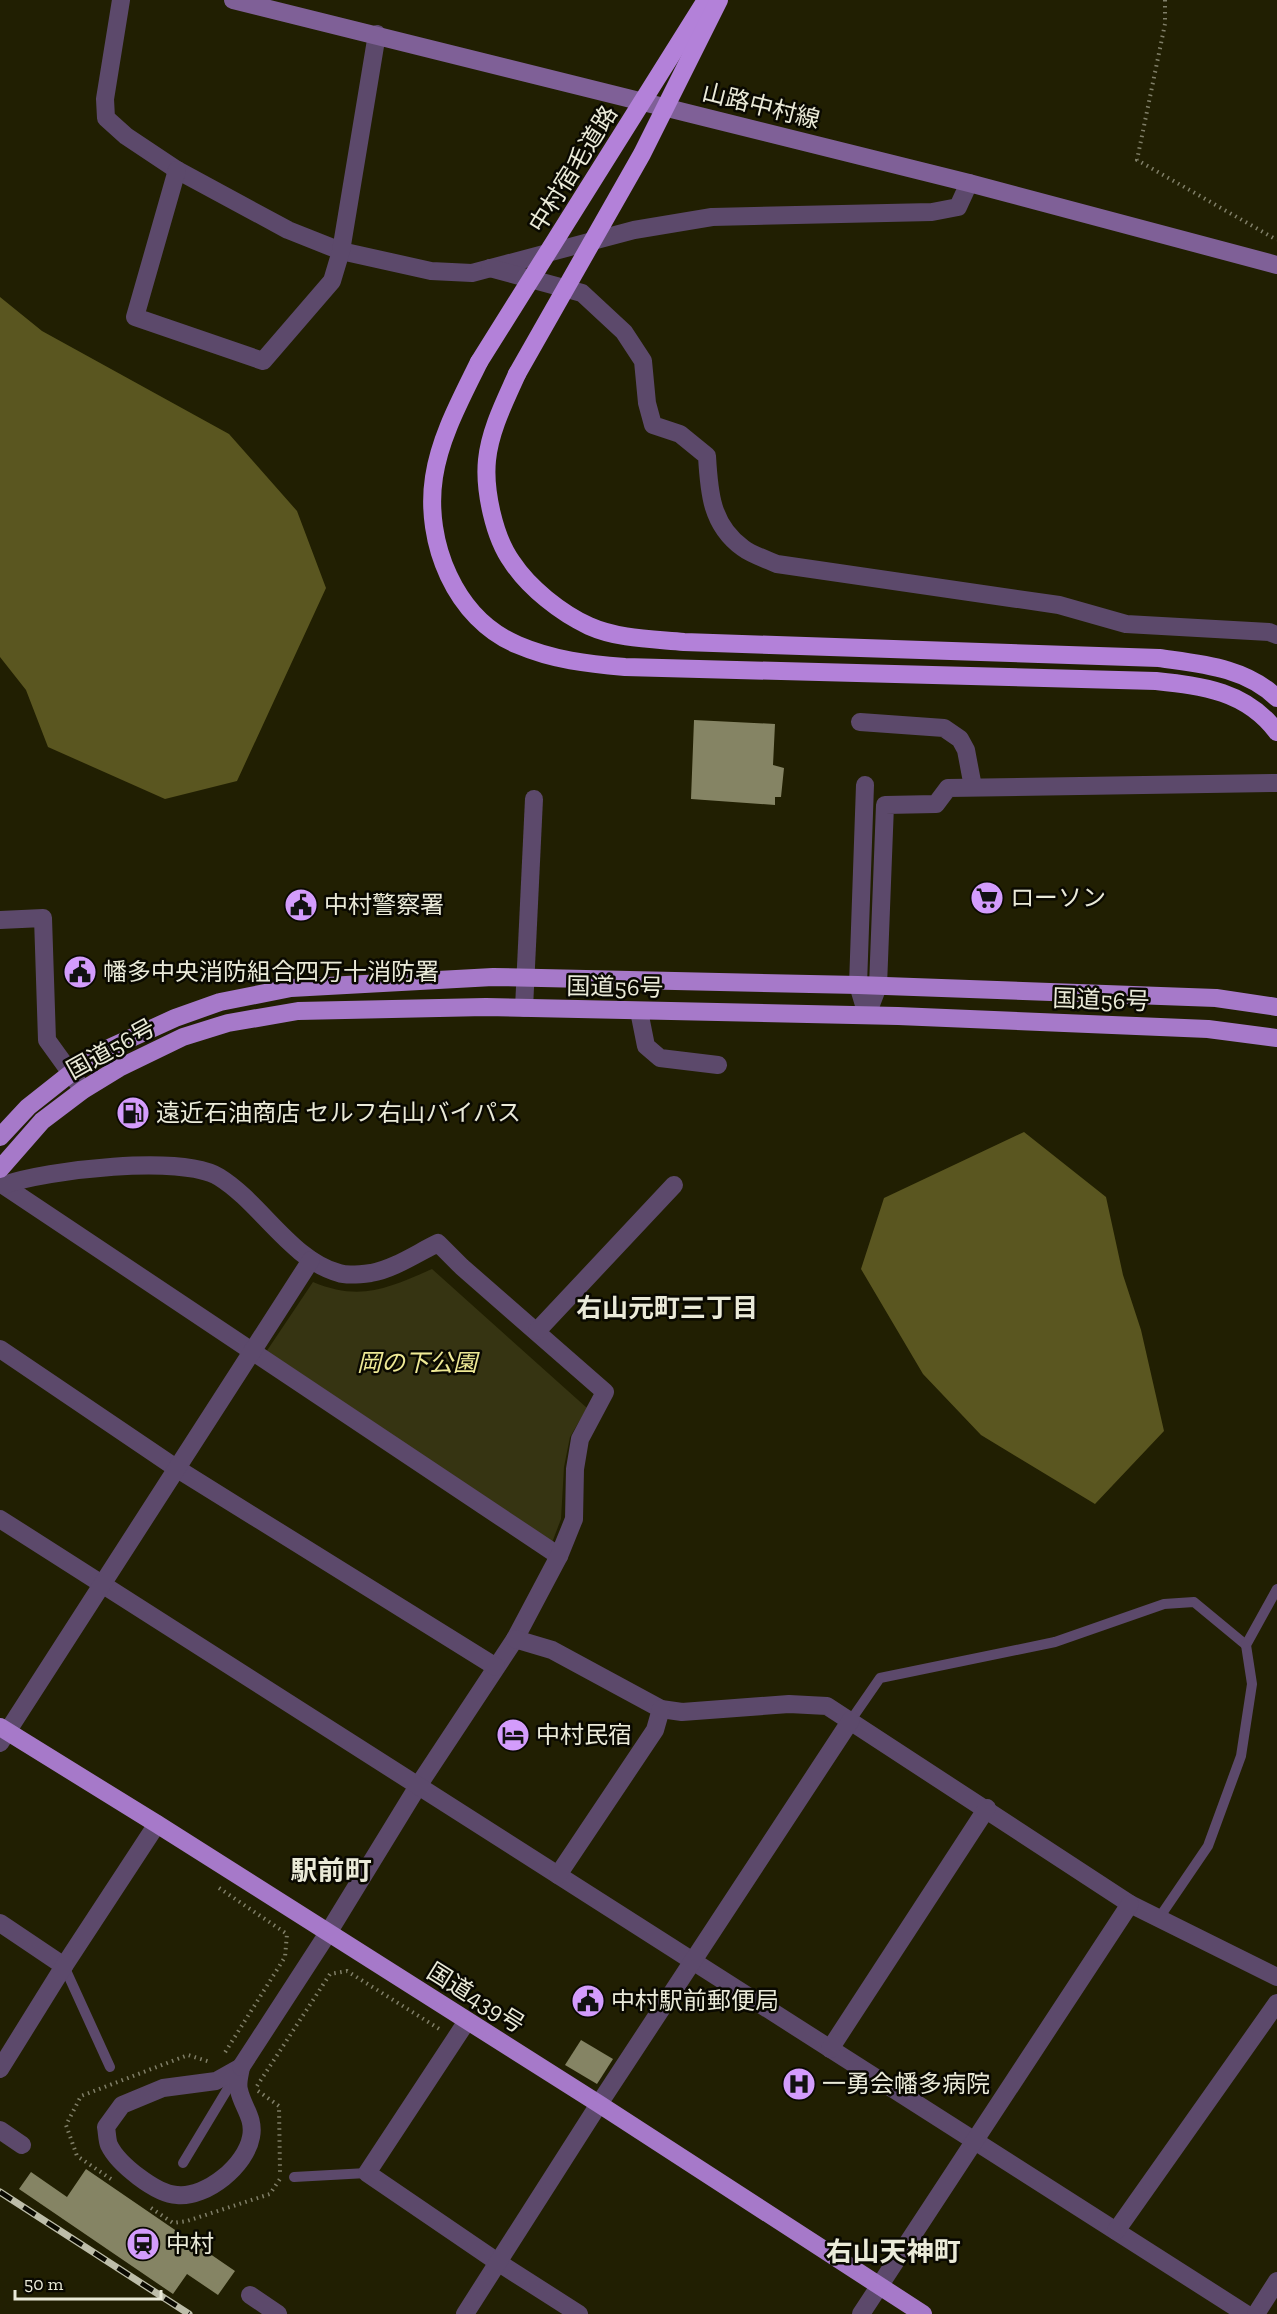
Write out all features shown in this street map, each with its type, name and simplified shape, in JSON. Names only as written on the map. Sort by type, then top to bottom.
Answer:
[{"type":"highway","name":"中村宿毛道路","points":[[706,0],[479,362],[454,415],[434,477],[433,510],[435,535],[444,569],[463,601],[490,628],[516,645],[574,663],[625,667],[1156,681],[1206,687],[1247,703],[1270,722],[1277,732]]},
{"type":"highway","name":"中村宿毛道路","points":[[719,0],[642,154],[517,374],[497,419],[487,460],[488,495],[498,532],[511,561],[531,584],[557,607],[589,626],[623,636],[684,642],[1159,658],[1216,666],[1242,674],[1267,688],[1277,698]]},
{"type":"highway","name":"国道56号","points":[[0,1137],[28,1107],[71,1073],[107,1049],[175,1018],[220,1002],[291,988],[493,977],[878,986],[1216,998],[1277,1007]]},
{"type":"highway","name":"国道56号","points":[[1,1179],[42,1121],[119,1068],[183,1037],[228,1023],[297,1011],[486,1007],[867,1015],[1208,1029],[1277,1038]]},
{"type":"highway","name":"国道439号","points":[[2,1734],[157,1824],[599,2104],[923,2314]]},
{"type":"main road","name":"山路中村線","points":[[232,0],[377,34],[969,183],[1277,265]]},
{"type":"street","points":[[121,0],[105,99],[106,118],[126,136],[177,170],[288,230],[341,251],[430,271],[472,273],[634,230],[712,217],[932,212],[958,207],[969,183]]},
{"type":"street","points":[[177,170],[135,317],[263,361],[332,281],[341,251],[377,34]]},
{"type":"street","points":[[488,268],[582,293],[624,332],[643,361],[647,403],[653,425],[680,434],[707,456],[710,494],[723,530],[744,549],[777,564],[1059,605],[1126,624],[1269,632],[1277,635]]},
{"type":"street","points":[[860,722],[944,728],[960,739],[966,750],[973,787]]},
{"type":"street","points":[[867,1015],[878,986],[885,805],[936,804],[948,788],[1277,783]]},
{"type":"street","points":[[865,785],[858,986],[867,1015]]},
{"type":"street","points":[[524,1008],[534,799]]},
{"type":"street","points":[[0,920],[43,918],[47,1040],[84,1090]]},
{"type":"street","points":[[639,1011],[646,1046],[660,1058],[718,1065]]},
{"type":"street","points":[[1,1179],[136,1165],[183,1166],[218,1176],[252,1204],[311,1260],[341,1274],[372,1273],[438,1243],[462,1267],[605,1392],[580,1439],[575,1469],[574,1519],[559,1556],[515,1639],[418,1786],[241,2067],[238,2087],[251,2116],[251,2137],[239,2163],[217,2184],[189,2194],[178,2195],[158,2191],[121,2161],[109,2144],[106,2127],[122,2105],[163,2088],[216,2081],[241,2067]]},
{"type":"street","points":[[1,1179],[252,1351],[559,1556]]},
{"type":"street","points":[[537,1331],[674,1185]]},
{"type":"street","points":[[2,1734],[311,1260]]},
{"type":"street","points":[[0,1349],[176,1468],[496,1667]]},
{"type":"street","points":[[0,1519],[1246,2314]]},
{"type":"street","points":[[515,1639],[552,1650],[661,1709],[682,1712],[789,1704],[827,1706],[987,1808],[1130,1904],[1277,1977]]},
{"type":"street","points":[[558,1875],[655,1730],[661,1709]]},
{"type":"street","points":[[465,2314],[599,2104],[851,1720]]},
{"type":"street","points":[[830,2049],[987,1808]]},
{"type":"street","points":[[0,2069],[157,1824]]},
{"type":"street","points":[[861,2314],[1130,1904]]},
{"type":"street","points":[[0,1923],[64,1966]]},
{"type":"street","points":[[1116,2231],[1277,2003]]},
{"type":"street","points":[[467,2021],[368,2173],[499,2263],[579,2314]]},
{"type":"street","points":[[0,2130],[22,2145]]},
{"type":"street","points":[[1256,2314],[1277,2281]]},
{"type":"street","points":[[250,2295],[278,2314]]},
{"type":"lane","points":[[1159,1918],[1208,1846],[1241,1756],[1252,1684],[1246,1645],[1277,1589]]},
{"type":"lane","points":[[851,1720],[880,1678],[1055,1642],[1164,1604],[1194,1602],[1246,1645]]},
{"type":"lane","points":[[64,1966],[110,2067]]},
{"type":"lane","points":[[183,2163],[241,2067]]},
{"type":"lane","points":[[294,2177],[368,2173]]},
{"type":"path","points":[[1165,0],[1166,24],[1137,160],[1277,240]]},
{"type":"path","points":[[210,1881],[287,1934],[285,1957],[223,2055]]},
{"type":"path","points":[[187,2221],[270,2194],[280,2179],[279,2106],[255,2089],[330,1974],[346,1971],[444,2032]]},
{"type":"path","points":[[100,2172],[77,2156],[66,2125],[81,2096],[188,2055],[217,2065]]},
{"type":"green space","name":"岡の下公園","points":[[432,1269],[587,1408],[570,1437],[564,1467],[561,1519],[550,1548],[262,1358],[313,1282],[330,1288],[360,1292],[388,1287]]},
{"type":"shaded area","points":[[0,297],[42,331],[229,434],[297,511],[326,588],[237,781],[165,799],[48,747],[26,690],[0,657]]},
{"type":"shaded area","points":[[1024,1132],[1106,1197],[1123,1275],[1141,1330],[1164,1431],[1095,1504],[981,1435],[923,1374],[861,1269],[884,1198]]},
{"type":"building","points":[[694,720],[775,724],[773,765],[784,768],[781,797],[775,797],[775,805],[691,799]]},
{"type":"building","points":[[581,2040],[613,2059],[597,2084],[565,2065]]},
{"type":"building","points":[[86,2169],[235,2271],[218,2295],[187,2274],[173,2294],[19,2189],[31,2172],[67,2197]]},
{"type":"railway","points":[[0,2192],[189,2314]]},
{"type":"place","name":"ローソン","points":[[987,898]]},
{"type":"place","name":"中村警察署","points":[[301,905]]},
{"type":"place","name":"幡多中央消防組合四万十消防署","points":[[80,972]]},
{"type":"place","name":"遠近石油商店 セルフ右山バイパス","points":[[133,1113]]},
{"type":"place","name":"中村民宿","points":[[513,1735]]},
{"type":"place","name":"中村駅前郵便局","points":[[588,2001]]},
{"type":"place","name":"一勇会幡多病院","points":[[799,2084]]},
{"type":"place","name":"中村","points":[[143,2244]]},
{"type":"district","name":"右山元町三丁目","points":[[667,1308]]},
{"type":"district","name":"駅前町","points":[[331,1871]]},
{"type":"district","name":"右山天神町","points":[[893,2252]]}]
